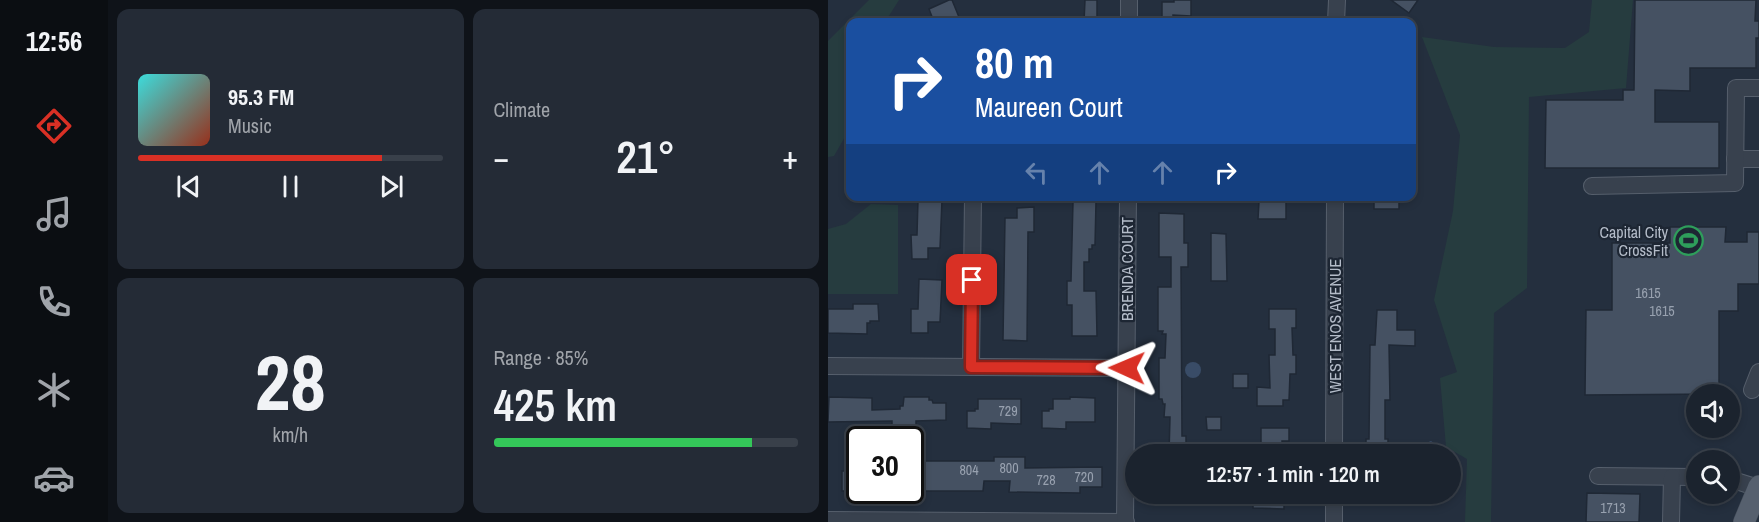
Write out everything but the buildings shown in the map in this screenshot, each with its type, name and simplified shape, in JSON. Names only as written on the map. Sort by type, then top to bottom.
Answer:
[{"type":"main road","points":[[1744,522],[1759,487]]},
{"type":"street","points":[[1129,0],[1129,18]]},
{"type":"street","points":[[1336,0],[1336,18]]},
{"type":"street","points":[[1593,186],[1735,183],[1736,88],[1759,88]]},
{"type":"street","points":[[1735,159],[1759,159]]},
{"type":"street","points":[[971,367],[973,201]]},
{"type":"street","name":"BRENDA COURT","points":[[1125,522],[1128,201]]},
{"type":"street","name":"WEST ENOS AVENUE","points":[[1334,444],[1335,201]]},
{"type":"street","points":[[828,366],[1127,368]]},
{"type":"street","points":[[1752,390],[1759,372]]},
{"type":"street","points":[[1598,476],[1686,477]]},
{"type":"street","points":[[1671,522],[1672,477]]},
{"type":"street","points":[[1740,482],[1759,487]]},
{"type":"street","points":[[1334,504],[1334,522]]},
{"type":"street","points":[[828,520],[1125,522]]},
{"type":"green space","points":[[869,0],[899,0],[888,18],[851,18]]},
{"type":"green space","points":[[1592,0],[1633,0],[1626,88],[1529,97],[1527,288],[1494,313],[1491,522],[1465,522],[1467,459],[1461,456],[1461,444],[1446,444],[1440,378],[1457,372],[1434,300],[1453,211],[1460,135],[1422,37],[1494,47],[1565,48],[1589,32]]},
{"type":"green space","points":[[846,23],[846,135],[834,156],[828,157],[828,41]]},
{"type":"green space","points":[[871,204],[898,205],[898,294],[828,294],[828,229],[846,224]]},
{"type":"water","points":[[1193,362],[1201,370],[1193,378],[1185,370]]},
{"type":"place","name":"Capital City CrossFit","points":[[1689,241]]},
{"type":"route","points":[[972,280],[971,367],[1127,368]]}]
